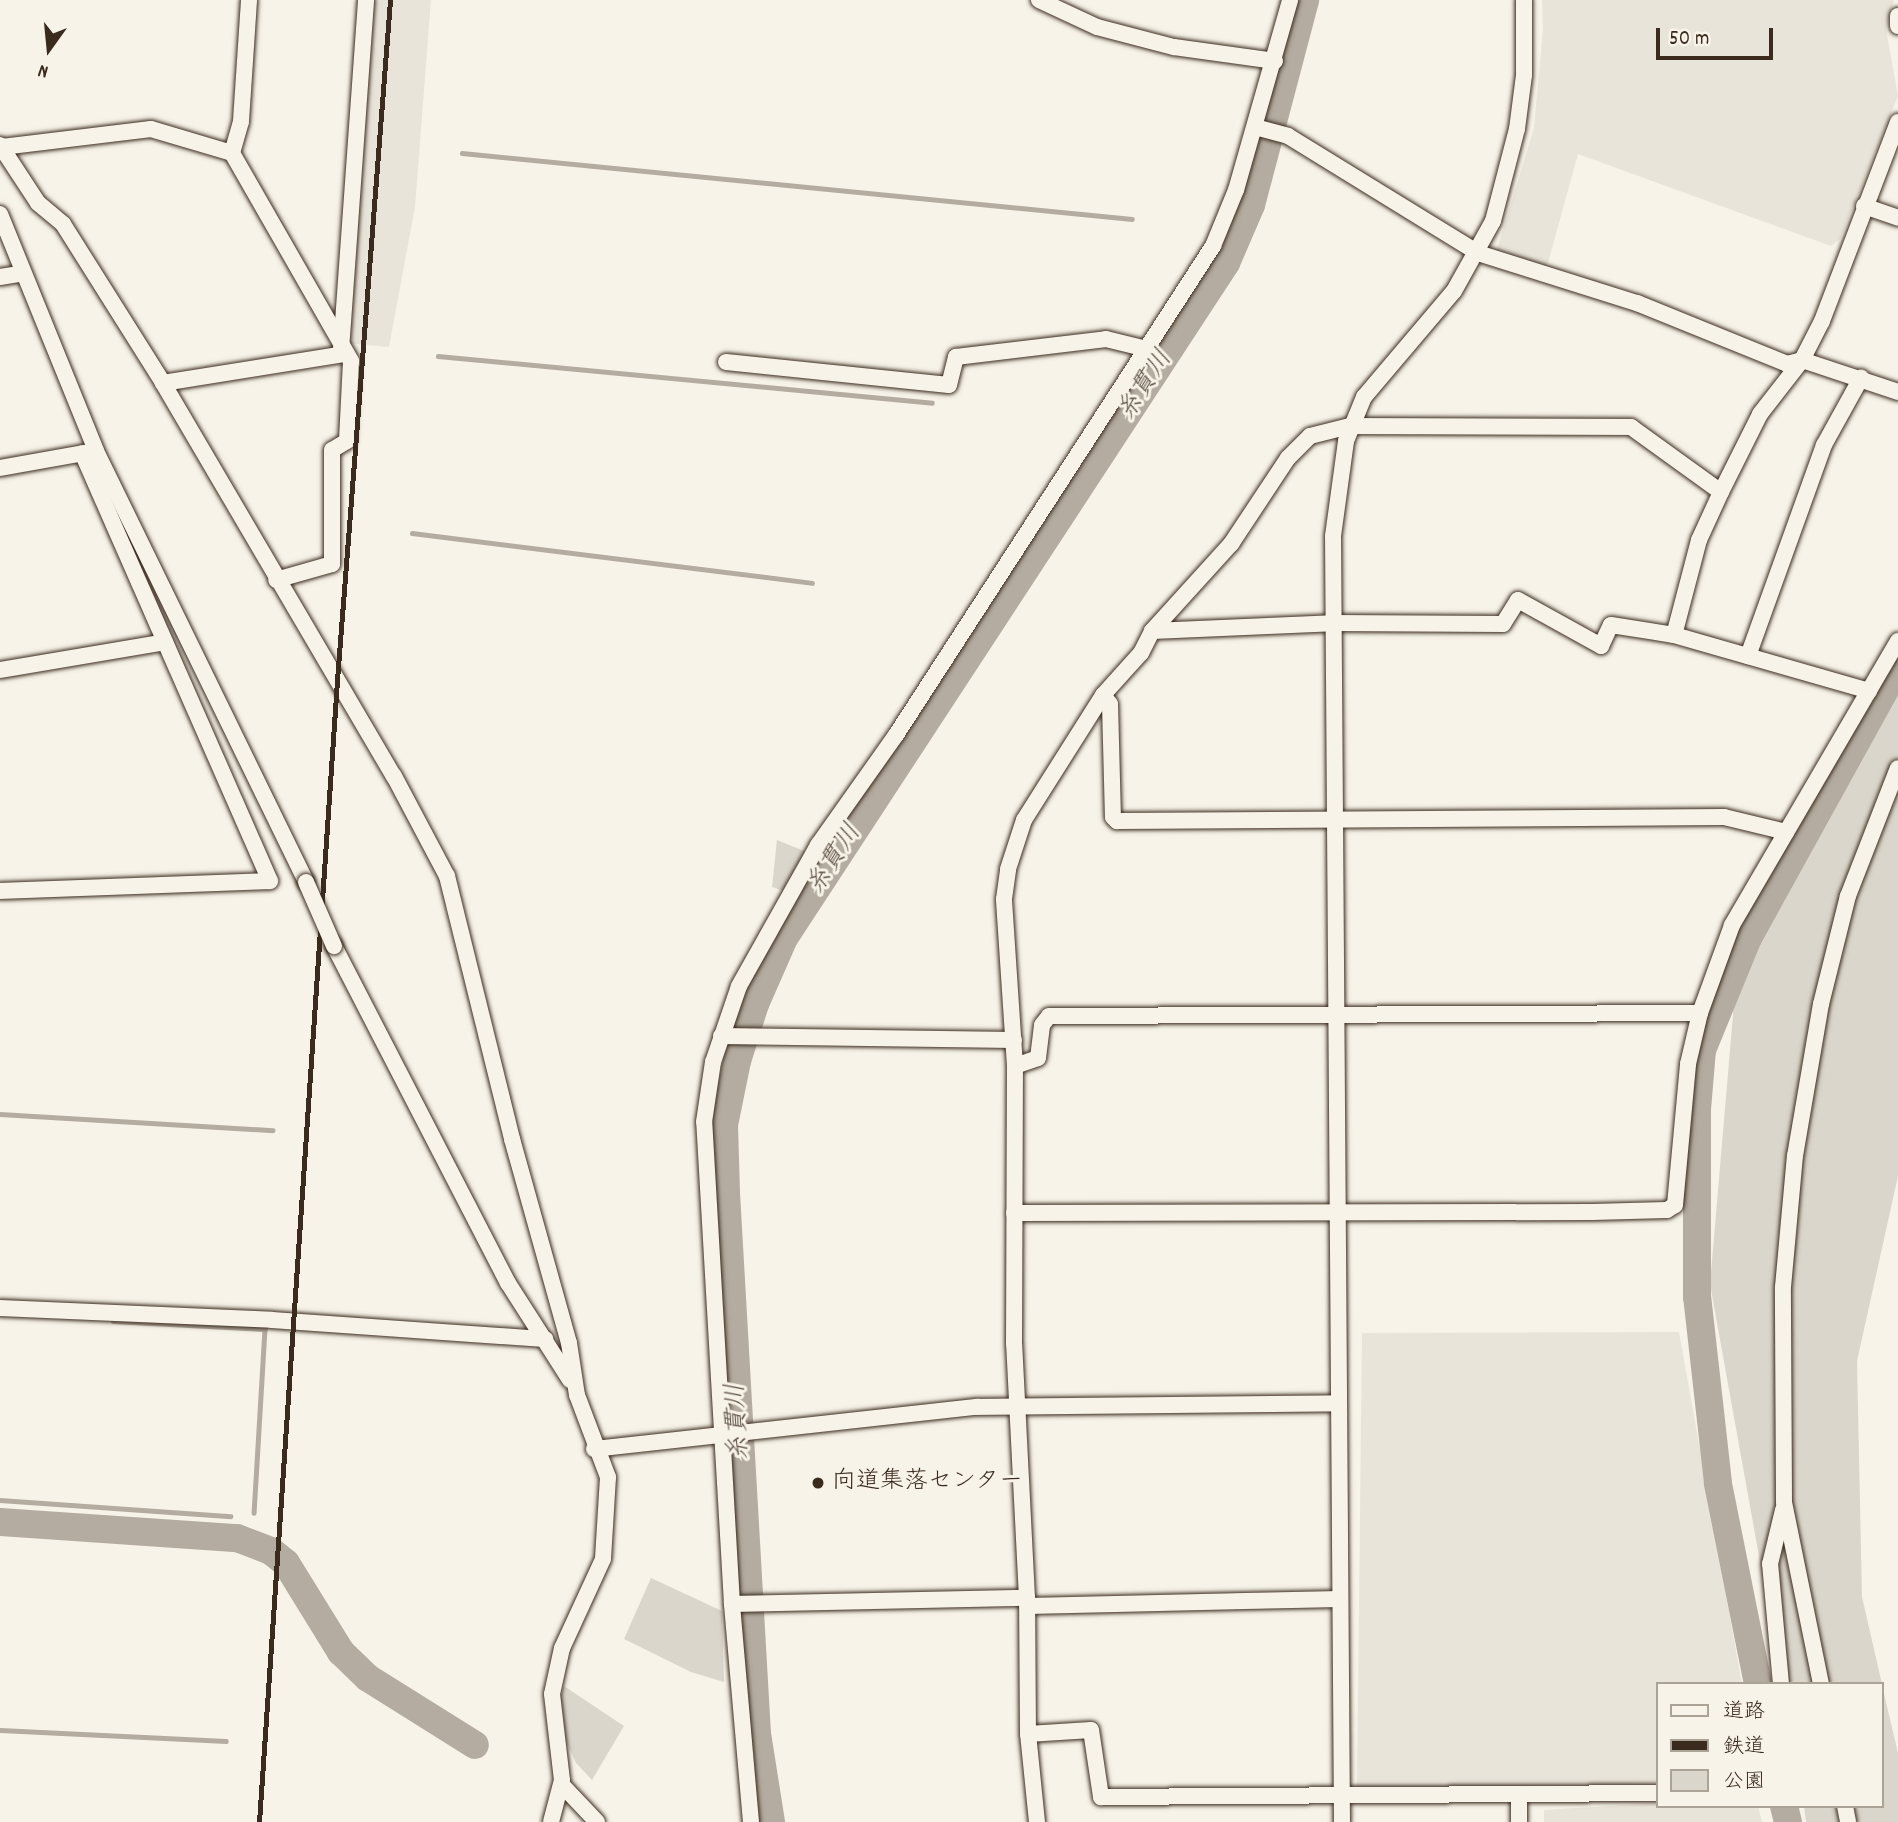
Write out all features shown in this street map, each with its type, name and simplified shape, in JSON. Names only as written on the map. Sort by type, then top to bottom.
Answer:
[{"type":"street","points":[[232,153],[241,121],[249,0]]},
{"type":"street","points":[[342,352],[366,0]]},
{"type":"street","points":[[1039,0],[1097,27],[1174,47],[1275,61]]},
{"type":"street","points":[[751,1822],[745,1603],[728,1436],[704,1122],[739,986],[818,845],[896,735],[1072,457],[1147,349],[1213,246],[1260,128],[1290,0]]},
{"type":"street","points":[[1342,1822],[1333,536],[1350,426],[1390,361],[1454,291],[1478,253],[1504,188],[1517,129],[1524,75],[1524,0]]},
{"type":"street","points":[[1898,16],[1898,26]]},
{"type":"street","points":[[1674,635],[1699,540],[1760,414],[1802,360],[1898,122]]},
{"type":"street","points":[[1260,128],[1281,134],[1478,253],[1637,303],[1787,364],[1802,360],[1898,392]]},
{"type":"street","points":[[276,580],[332,564],[331,450],[347,441],[351,361],[342,352],[232,153],[151,129],[1,146],[37,203],[63,224],[163,383],[276,580],[394,776],[447,876],[512,1139],[569,1343],[577,1395],[594,1449],[608,1477],[603,1559],[562,1648],[552,1694],[562,1782],[551,1822]]},
{"type":"street","points":[[1864,206],[1898,218]]},
{"type":"street","points":[[0,214],[20,274],[165,642],[270,881],[0,891]]},
{"type":"street","points":[[0,277],[20,274]]},
{"type":"street","points":[[726,362],[950,385],[957,358],[1107,339],[1147,349]]},
{"type":"street","points":[[163,383],[342,352]]},
{"type":"street","points":[[1748,656],[1824,445],[1861,378]]},
{"type":"street","points":[[1037,1822],[1028,1734],[1027,1602],[1017,1405],[1015,1066],[1004,899],[1008,869],[1036,797],[1103,695],[1141,653],[1153,631],[1231,544],[1288,458],[1310,436],[1350,426],[1631,427],[1721,492]]},
{"type":"street","points":[[0,468],[89,452]]},
{"type":"street","points":[[89,452],[306,882],[334,946],[501,1270],[577,1395]]},
{"type":"street","points":[[1153,631],[1332,623],[1503,624],[1518,600],[1601,646],[1611,625],[1674,635],[1869,691]]},
{"type":"street","points":[[0,670],[165,642]]},
{"type":"street","points":[[1014,1213],[1338,1209],[1667,1210],[1675,1205],[1688,1063],[1700,1013],[1732,925],[1898,642]]},
{"type":"street","points":[[1103,695],[1110,704],[1113,817],[1117,821],[1724,817],[1786,832]]},
{"type":"street","points":[[1821,1682],[1784,1502],[1783,1287],[1805,1085],[1848,896],[1898,768]]},
{"type":"street","points":[[1015,1066],[1038,1058],[1042,1025],[1048,1016],[1700,1013]]},
{"type":"street","points":[[728,1037],[1014,1040]]},
{"type":"street","points":[[0,1308],[272,1320],[545,1339]]},
{"type":"street","points":[[594,1449],[1017,1405],[1339,1404]]},
{"type":"street","points":[[1781,1682],[1770,1564],[1784,1502]]},
{"type":"street","points":[[745,1603],[1340,1600]]},
{"type":"street","points":[[1028,1734],[1091,1730],[1101,1797],[1343,1798],[1657,1793]]},
{"type":"street","points":[[562,1782],[597,1822]]},
{"type":"street","points":[[1519,1795],[1519,1822]]},
{"type":"shaded area","points":[[370,0],[431,0],[415,207],[389,347],[347,343]]},
{"type":"shaded area","points":[[1542,0],[1894,0],[1886,29],[1898,96],[1840,239],[1831,246],[1578,154],[1546,270],[1495,256],[1534,128],[1543,29]]},
{"type":"shaded area","points":[[1679,1332],[1742,1682],[1657,1682],[1657,1783],[1357,1789],[1362,1333]]},
{"type":"shaded area","points":[[1657,1803],[1657,1808],[1758,1808],[1762,1822],[1544,1822],[1544,1810]]},
{"type":"green space","points":[[1898,671],[1898,1176],[1857,1361],[1862,1597],[1882,1682],[1782,1682],[1710,1284],[1737,968]]},
{"type":"green space","points":[[777,840],[809,853],[784,891],[772,887]]},
{"type":"green space","points":[[651,1578],[722,1611],[724,1682],[691,1672],[624,1639]]},
{"type":"green space","points":[[564,1686],[624,1726],[592,1780],[576,1763],[563,1735],[560,1699]]},
{"type":"green space","points":[[1884,1694],[1898,1753],[1898,1822],[1806,1822],[1804,1808],[1884,1808]]},
{"type":"waterway","name":"糸貫川","points":[[771,1822],[757,1734],[726,1193],[724,1125],[737,1061],[755,1004],[784,938],[1226,263],[1251,205],[1305,0]]},
{"type":"waterway","points":[[462,153],[1132,219]]},
{"type":"waterway","points":[[438,356],[932,403]]},
{"type":"waterway","points":[[412,533],[812,583]]},
{"type":"waterway","points":[[1758,1682],[1718,1483],[1697,1297],[1697,1109],[1702,1050],[1748,938],[1898,666]]},
{"type":"waterway","points":[[0,1114],[273,1130]]},
{"type":"waterway","points":[[113,1321],[265,1329],[254,1513]]},
{"type":"waterway","points":[[0,1500],[230,1516]]},
{"type":"waterway","points":[[0,1522],[237,1538],[271,1551],[286,1563],[341,1652],[368,1678],[475,1745]]},
{"type":"waterway","points":[[0,1730],[226,1741]]},
{"type":"waterway","points":[[1784,1808],[1788,1822]]},
{"type":"railway","points":[[259,1822],[337,680],[390,0]]},
{"type":"place","name":"向道集落センター","points":[[818,1483]]}]
